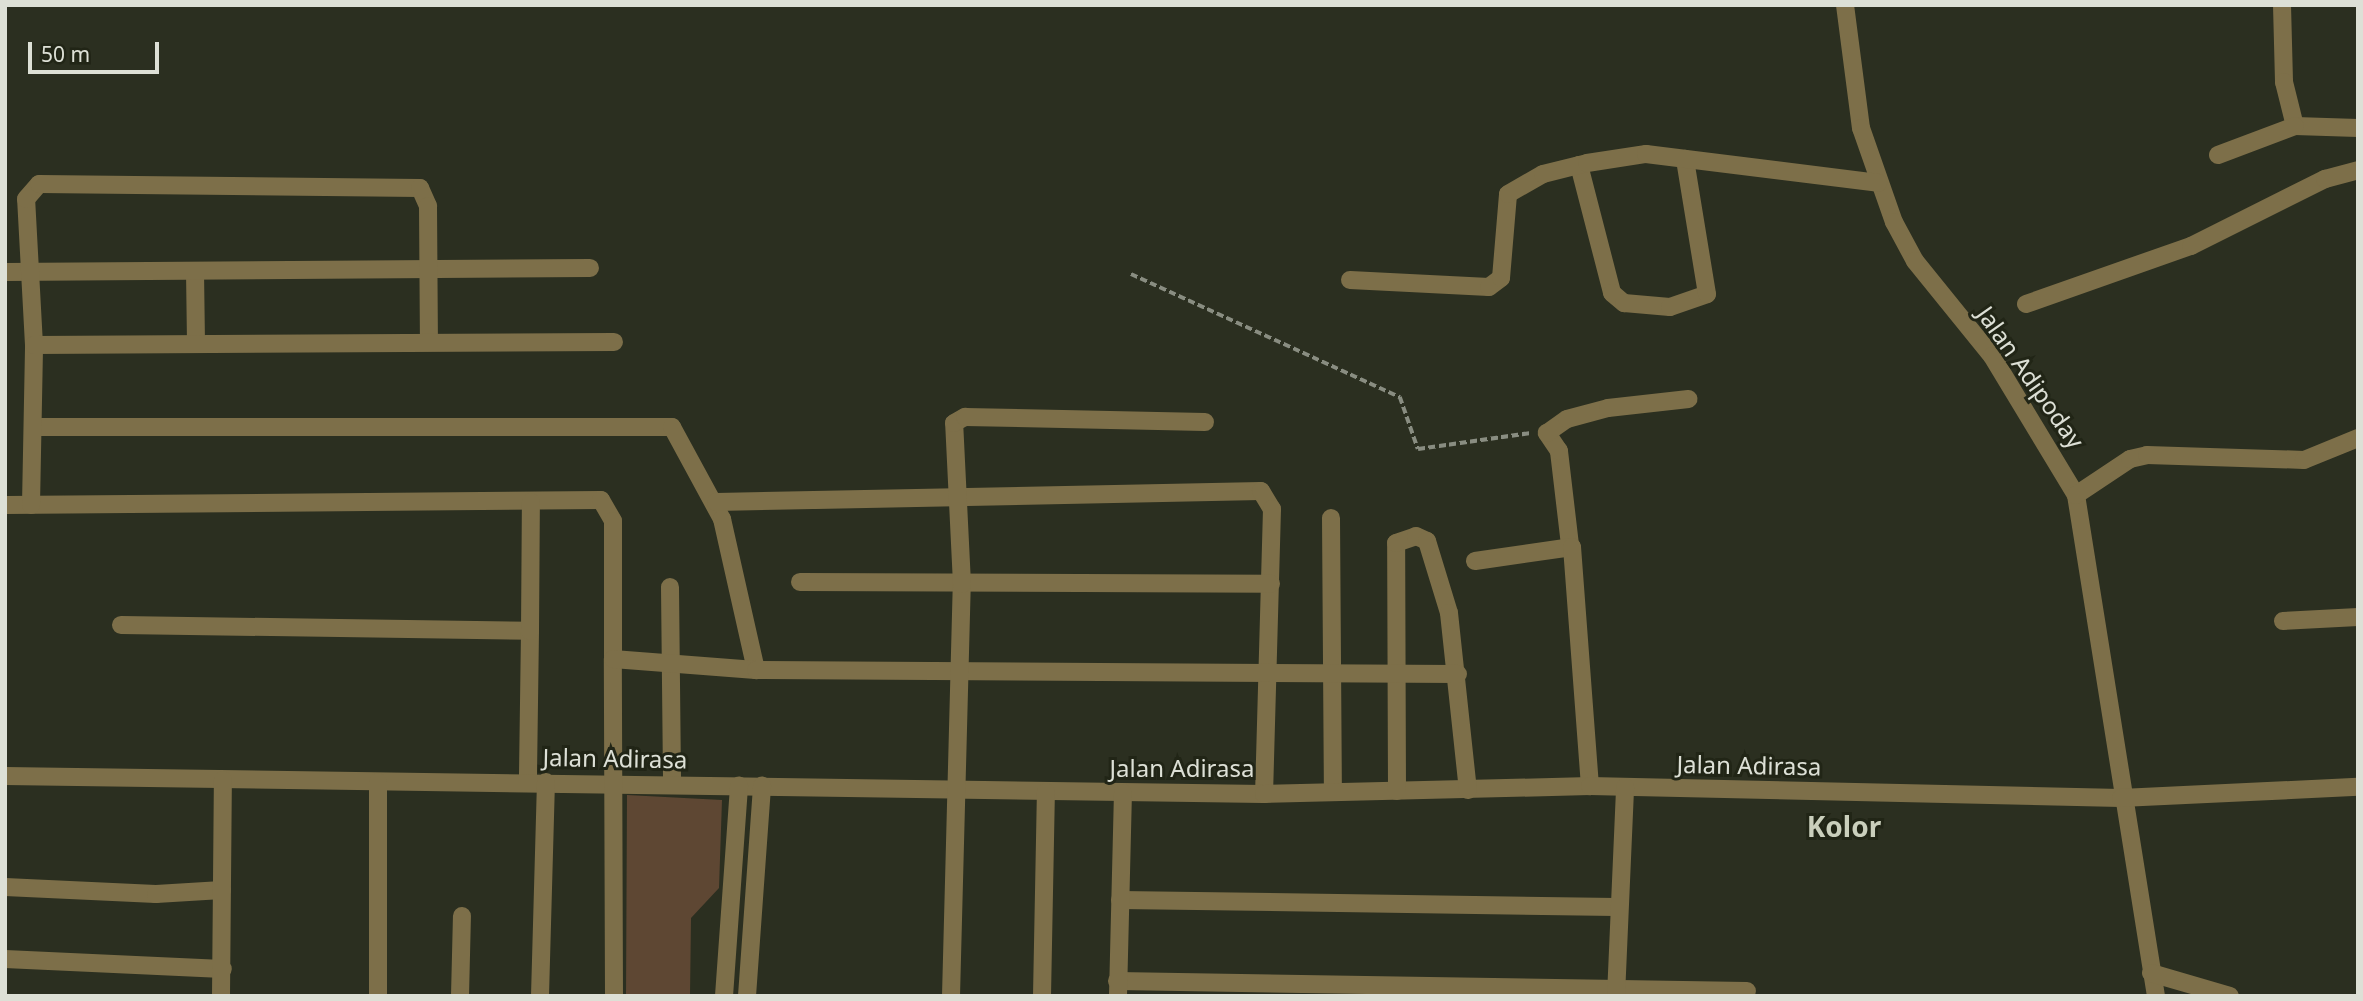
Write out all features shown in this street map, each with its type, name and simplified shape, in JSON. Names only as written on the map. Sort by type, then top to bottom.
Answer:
[{"type":"street","name":"Jalan Adipoday","points":[[1844,5],[1853,92],[1878,183],[1916,261],[1992,356],[2064,465],[2077,495],[2121,798],[2156,996]]},
{"type":"street","points":[[2282,5],[2284,82],[2295,126]]},
{"type":"street","points":[[2218,155],[2295,126],[2358,128]]},
{"type":"street","points":[[1350,280],[1489,287],[1501,278],[1508,194],[1543,174],[1579,165],[1646,154],[1878,183]]},
{"type":"street","points":[[1579,165],[1612,293],[1624,303],[1670,307],[1707,294],[1685,159]]},
{"type":"street","points":[[2026,304],[2191,246],[2325,179],[2358,170]]},
{"type":"street","points":[[31,505],[34,345],[26,199],[39,184],[420,188],[426,196],[430,271],[429,342]]},
{"type":"street","points":[[5,272],[590,268]]},
{"type":"street","points":[[195,271],[196,340]]},
{"type":"street","points":[[34,345],[196,340],[614,342]]},
{"type":"street","points":[[1590,786],[1570,545],[1560,460],[1547,433],[1567,419],[1608,408],[1688,400]]},
{"type":"street","points":[[951,996],[957,789],[957,671],[962,584],[956,497],[959,418],[1205,422]]},
{"type":"street","points":[[34,426],[667,426],[676,429],[716,502],[756,670]]},
{"type":"street","points":[[2077,495],[2130,459],[2147,455],[2304,460],[2358,438]]},
{"type":"street","points":[[716,502],[1261,491],[1272,504],[1264,794]]},
{"type":"street","points":[[531,502],[530,631],[537,782],[540,996]]},
{"type":"street","points":[[5,505],[531,502],[608,505],[613,659],[614,996]]},
{"type":"street","points":[[1331,518],[1333,790]]},
{"type":"street","points":[[1397,790],[1396,543],[1416,536],[1427,541],[1437,567],[1458,674],[1468,790]]},
{"type":"street","points":[[1475,561],[1570,545]]},
{"type":"street","points":[[800,582],[1271,584]]},
{"type":"street","points":[[670,587],[674,666],[672,784]]},
{"type":"street","points":[[2283,621],[2358,617]]},
{"type":"street","points":[[121,625],[530,631]]},
{"type":"street","points":[[613,659],[674,666],[756,670],[1267,668],[1458,674]]},
{"type":"street","name":"Jalan Adirasa","points":[[5,776],[1264,794],[1333,790],[1468,790],[1590,786],[2121,798],[2358,787]]},
{"type":"street","points":[[221,996],[223,780]]},
{"type":"street","points":[[378,782],[378,996]]},
{"type":"street","points":[[724,996],[739,786]]},
{"type":"street","points":[[747,996],[762,786]]},
{"type":"street","points":[[1616,994],[1616,907],[1625,787]]},
{"type":"street","points":[[1042,996],[1046,792]]},
{"type":"street","points":[[1123,793],[1117,988],[1616,994],[1747,991]]},
{"type":"street","points":[[5,887],[156,894],[222,890]]},
{"type":"street","points":[[1120,900],[1616,907]]},
{"type":"street","points":[[460,996],[462,916]]},
{"type":"street","points":[[5,959],[223,969]]},
{"type":"street","points":[[2151,973],[2230,996]]},
{"type":"path","points":[[1131,274],[1311,362],[1400,397],[1418,449],[1547,433]]},
{"type":"shaded area","points":[[627,795],[722,800],[719,888],[691,918],[690,996],[626,996]]},
{"type":"district","name":"Kolor","points":[[1844,826]]}]
